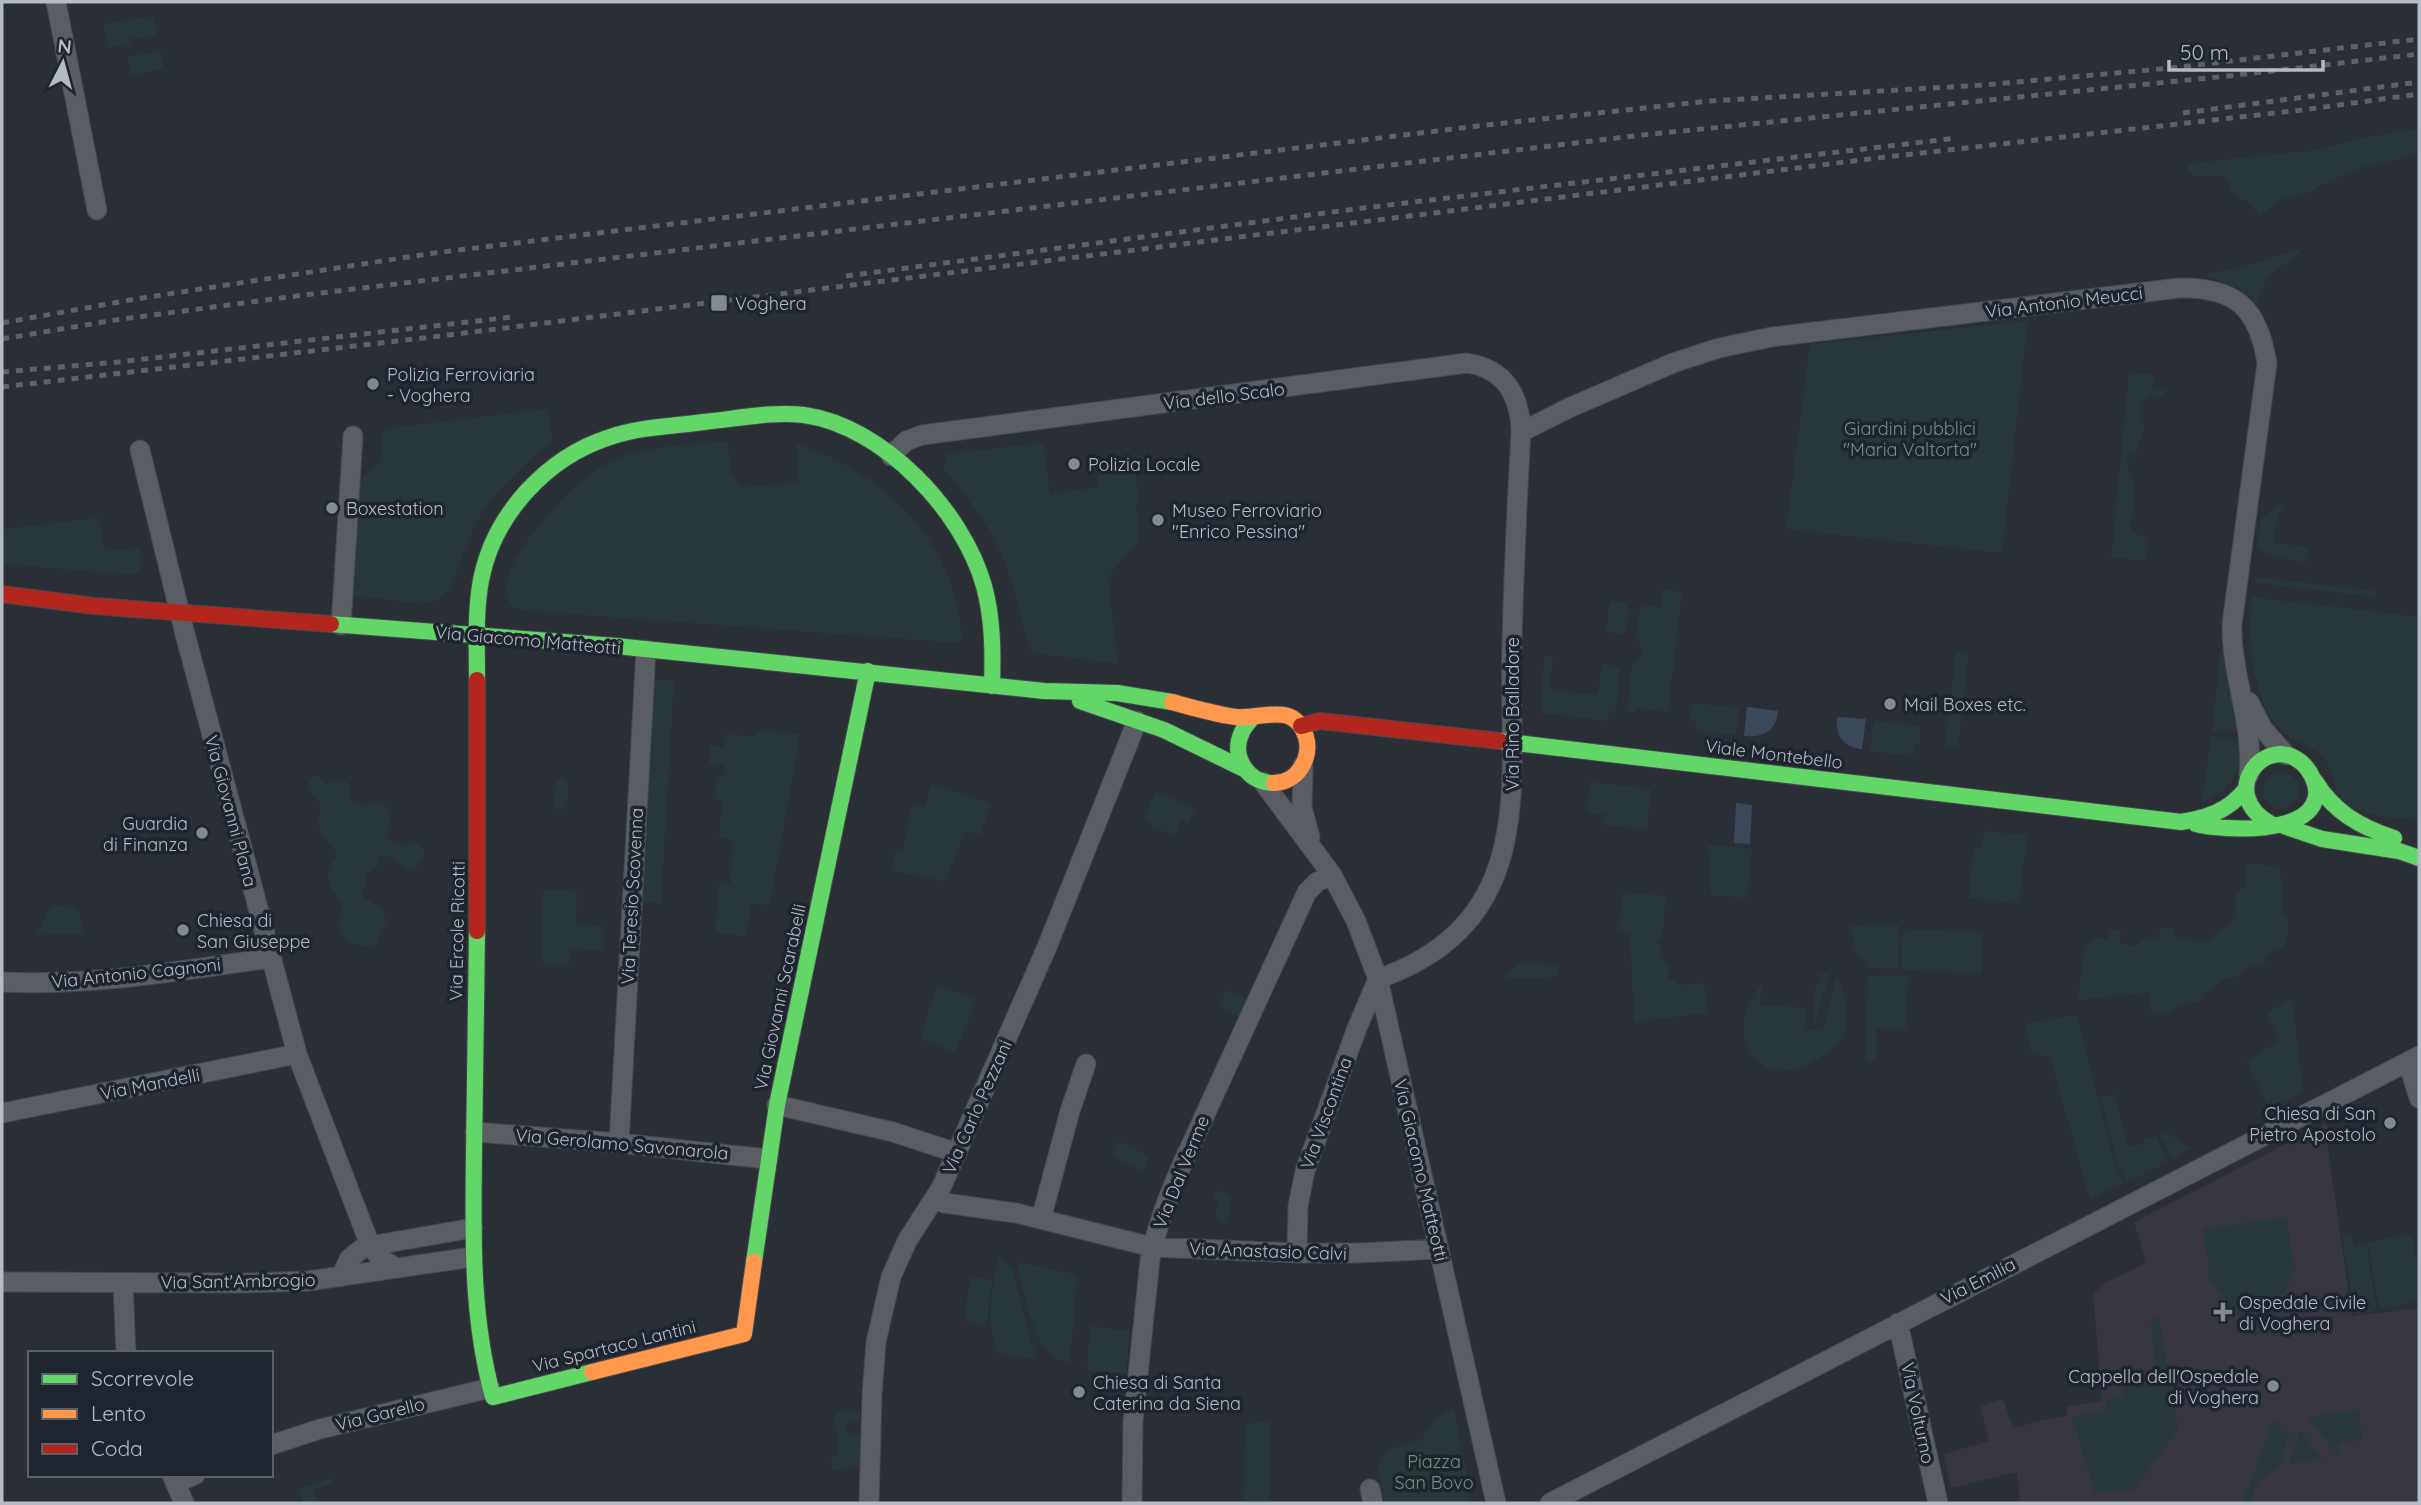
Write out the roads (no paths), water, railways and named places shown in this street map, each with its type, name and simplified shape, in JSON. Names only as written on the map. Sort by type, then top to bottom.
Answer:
[{"type":"street","points":[[56,2],[97,210]]},
{"type":"street","name":"Via Antonio Meucci","points":[[1521,432],[1673,363],[1719,348],[1772,337],[2169,289],[2215,289],[2238,302],[2255,323],[2263,338],[2267,363],[2232,624],[2232,652],[2251,754],[2247,782]]},
{"type":"street","name":"Via dello Scalo","points":[[891,456],[906,441],[922,435],[1467,363],[1485,366],[1501,378],[1514,396],[1520,413],[1521,432]]},
{"type":"street","name":"Via Ercole Ricotti","points":[[473,1228],[479,597],[482,574],[498,531],[510,512],[540,477],[557,463],[592,443],[642,429],[792,414],[832,420],[861,435],[914,474],[944,506],[966,538],[978,568],[988,606],[993,663],[992,686]]},
{"type":"street","name":"Via Rino Balladore","points":[[1378,979],[1429,956],[1451,939],[1471,918],[1486,895],[1506,842],[1514,765],[1512,640],[1521,432]]},
{"type":"street","points":[[341,625],[353,436]]},
{"type":"street","name":"Via Giovanni Plana","points":[[140,450],[270,958],[298,1054],[370,1245]]},
{"type":"street","name":"Via Giacomo Matteotti","points":[[5,595],[646,650],[868,671],[1044,692],[1132,694],[1203,712],[1252,718],[1261,713],[1282,713],[1301,726],[1308,742],[1302,808],[1314,848]]},
{"type":"street","name":"Via Teresio Scovenna","points":[[619,1143],[646,650]]},
{"type":"street","name":"Via Giovanni Scarabelli","points":[[744,1334],[777,1105],[868,671]]},
{"type":"street","name":"Via Antonio Meucci","points":[[2236,676],[2263,729],[2286,755]]},
{"type":"street","name":"Via Giacomo Matteotti","points":[[1044,692],[1138,720],[1193,743],[1244,769],[1263,782],[1314,848],[1348,902],[1378,979],[1496,1503]]},
{"type":"street","points":[[1138,720],[1147,714],[1177,704]]},
{"type":"street","points":[[1244,769],[1237,752],[1237,742],[1245,725],[1252,718]]},
{"type":"street","name":"Via Carlo Pezzani","points":[[869,1503],[872,1395],[879,1325],[898,1258],[935,1198],[957,1153],[1046,947],[1138,720]]},
{"type":"street","name":"Viale Montebello","points":[[1301,726],[1320,721],[1352,724],[2184,821],[2210,828],[2248,829],[2303,818],[2310,811],[2317,791],[2315,781]]},
{"type":"street","name":"Viale Montebello","points":[[1306,758],[1331,734],[1352,724]]},
{"type":"street","name":"Viale Montebello","points":[[2184,821],[2213,816],[2225,810],[2247,782],[2255,765],[2275,755],[2286,755]]},
{"type":"street","points":[[2286,755],[2305,764],[2333,807],[2360,827],[2419,845]]},
{"type":"street","points":[[1263,782],[1286,781],[1293,777],[1306,758]]},
{"type":"street","name":"Viale Montebello","points":[[2247,782],[2250,807],[2255,815],[2277,825],[2322,839],[2399,851],[2419,858]]},
{"type":"street","name":"Via Dal Verme","points":[[1132,1503],[1133,1422],[1152,1247],[1181,1167],[1307,892],[1317,882],[1332,875]]},
{"type":"street","name":"Via Antonio Cagnoni","points":[[2,982],[31,984],[117,979],[270,958]]},
{"type":"street","name":"Via Viscontina","points":[[1297,1253],[1298,1206],[1305,1171],[1357,1028],[1378,979]]},
{"type":"street","name":"Via Mandelli","points":[[2,1113],[298,1054]]},
{"type":"street","name":"Via Emilia","points":[[1550,1503],[2414,1059],[2419,1098]]},
{"type":"street","points":[[1041,1219],[1065,1128],[1086,1064]]},
{"type":"street","points":[[777,1105],[893,1132],[957,1153]]},
{"type":"street","name":"Via Gerolamo Savonarola","points":[[474,1132],[619,1143],[768,1159]]},
{"type":"street","name":"Via Anastasio Calvi","points":[[935,1198],[944,1203],[1041,1219],[1152,1247],[1297,1253],[1439,1249]]},
{"type":"street","points":[[341,1277],[353,1254],[370,1245],[473,1228],[476,1308],[492,1393]]},
{"type":"street","points":[[370,1245],[380,1258],[396,1268]]},
{"type":"street","name":"Via Sant'Ambrogio","points":[[2,1282],[308,1281],[473,1257]]},
{"type":"street","points":[[123,1283],[126,1351]]},
{"type":"street","name":"Via Volturno","points":[[1898,1323],[1938,1503]]},
{"type":"street","name":"Via Spartaco Lantini","points":[[492,1393],[744,1334]]},
{"type":"street","name":"Via Garello","points":[[273,1444],[320,1429],[492,1393]]},
{"type":"street","points":[[174,1479],[184,1503]]},
{"type":"water","points":[[1747,707],[1778,711],[1775,724],[1763,734],[1744,736]]},
{"type":"water","points":[[1837,717],[1866,719],[1862,749],[1845,743],[1837,729]]},
{"type":"water","points":[[1736,803],[1752,805],[1750,844],[1734,843]]},
{"type":"railway","points":[[2,323],[136,299],[434,253],[1478,126],[1710,101],[1984,85],[2171,68],[2419,39]]},
{"type":"railway","points":[[2,339],[115,320],[304,295],[1642,135],[2419,54]]},
{"type":"railway","points":[[2183,113],[2419,82]]},
{"type":"railway","points":[[2,387],[432,337],[1886,157],[2302,110],[2419,94]]},
{"type":"railway","points":[[846,276],[1363,208],[1957,138]]},
{"type":"railway","points":[[2,372],[118,362],[512,317]]},
{"type":"place","name":"Voghera","points":[[719,303]]},
{"type":"place","name":"Polizia Ferroviaria - Voghera","points":[[373,384]]},
{"type":"place","name":"Polizia Locale","points":[[1074,464]]},
{"type":"place","name":"Boxestation","points":[[332,508]]},
{"type":"place","name":"Museo Ferroviario \"Enrico Pessina\"","points":[[1158,520]]},
{"type":"place","name":"Mail Boxes etc.","points":[[1890,704]]},
{"type":"place","name":"Guardia di Finanza","points":[[202,833]]},
{"type":"place","name":"Chiesa di San Giuseppe","points":[[183,930]]},
{"type":"place","name":"Chiesa di San Pietro Apostolo","points":[[2390,1123]]},
{"type":"place","name":"Ospedale Civile di Voghera","points":[[2223,1312]]},
{"type":"place","name":"Cappella dell'Ospedale di Voghera","points":[[2273,1386]]},
{"type":"place","name":"Chiesa di Santa Caterina da Siena","points":[[1079,1392]]},
{"type":"park label","name":"Giardini pubblici \"Maria Valtorta\"","points":[[1910,438]]},
{"type":"park label","name":"Piazza San Bovo","points":[[1434,1471]]}]
